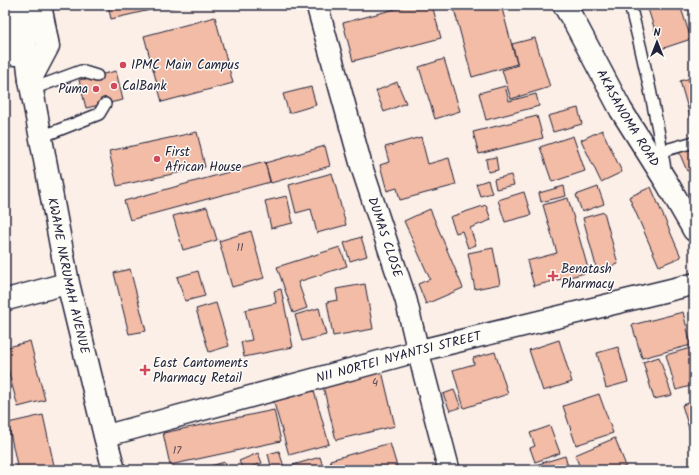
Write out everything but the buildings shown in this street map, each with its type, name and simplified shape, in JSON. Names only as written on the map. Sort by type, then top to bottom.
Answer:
[{"type":"main road","name":"KWAME NKRUMAH AVENUE","points":[[21,5],[31,85],[68,283],[114,470]]},
{"type":"main road","points":[[31,85],[48,46],[40,5]]},
{"type":"main road","name":"AKASANOMA ROAD","points":[[564,5],[621,110],[667,183],[694,230]]},
{"type":"main road","name":"KWAME NKRUMAH AVENUE","points":[[5,14],[17,60],[31,85]]},
{"type":"street","name":"DUMAS CLOSE","points":[[317,5],[362,168],[406,300],[449,470]]},
{"type":"street","points":[[5,300],[68,283]]},
{"type":"street","name":"NII NORTEI NYANTSI STREET","points":[[105,436],[418,351],[694,284]]},
{"type":"lane","points":[[630,5],[643,55],[667,183]]},
{"type":"lane","points":[[31,85],[81,71],[97,76]]},
{"type":"lane","points":[[41,137],[99,114],[105,104]]},
{"type":"lane","points":[[662,151],[694,142]]},
{"type":"place","name":"IPMC Main Campus","points":[[123,65]]},
{"type":"place","name":"CalBank","points":[[114,86]]},
{"type":"place","name":"Puma","points":[[96,89]]},
{"type":"place","name":"First African House","points":[[157,159]]},
{"type":"place","name":"Benatash Pharmacy","points":[[553,276]]},
{"type":"place","name":"East Cantoments Pharmacy Retail","points":[[145,370]]}]
